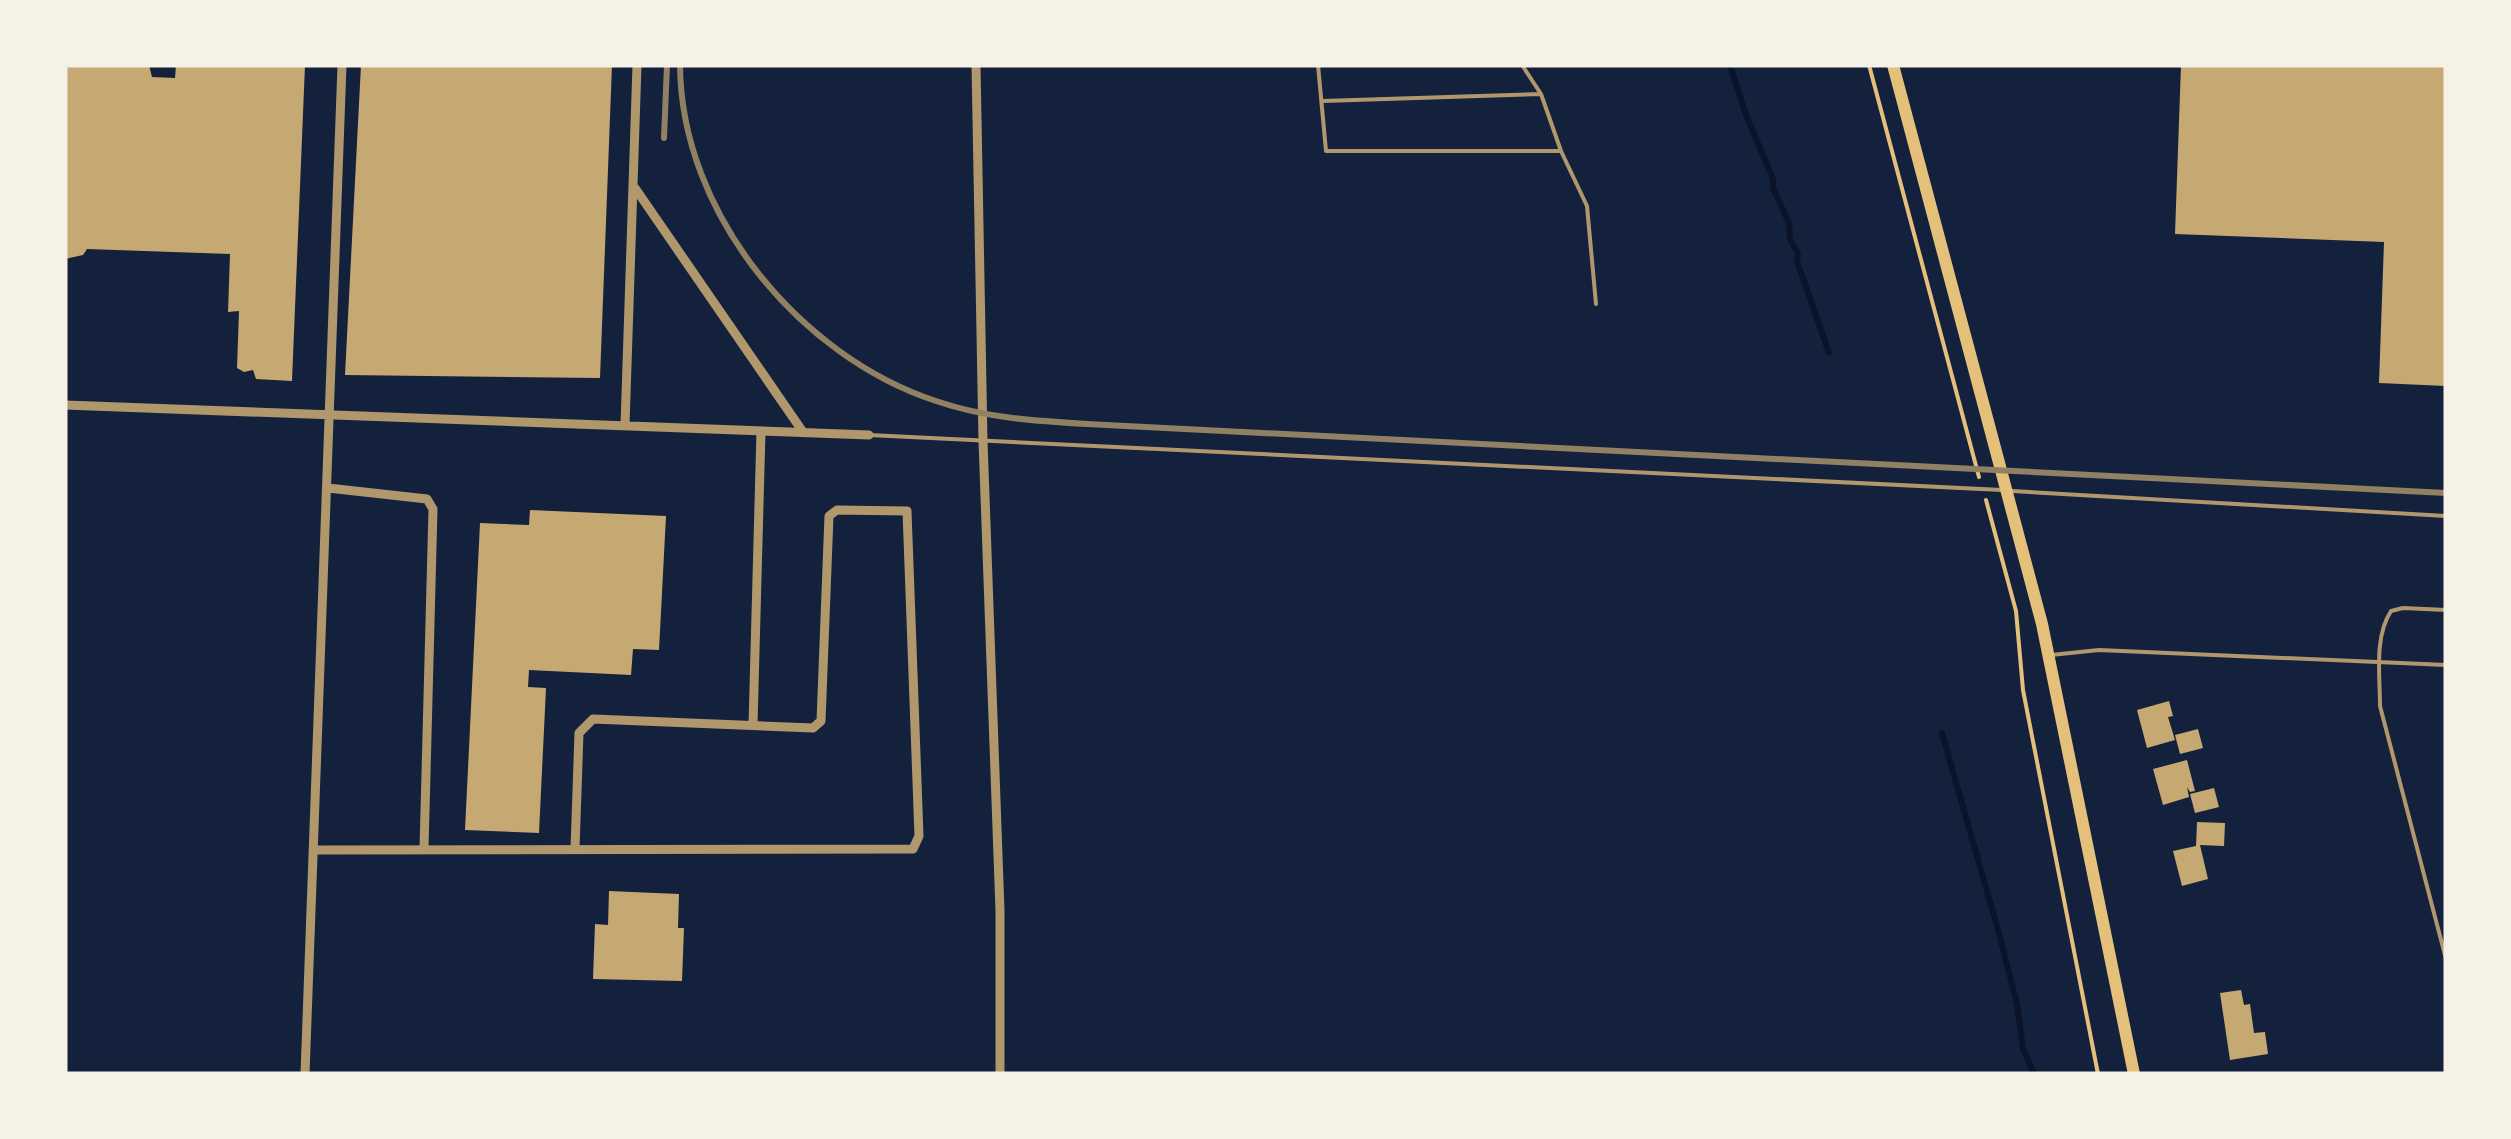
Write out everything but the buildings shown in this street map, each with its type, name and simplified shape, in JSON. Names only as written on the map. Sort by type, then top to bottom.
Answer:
[{"type":"main road","points":[[1893,65],[2050,655],[2134,1074]]},
{"type":"street","points":[[305,1074],[342,65]]},
{"type":"street","points":[[625,425],[637,65]]},
{"type":"street","points":[[976,65],[983,440],[1000,911],[1000,1074]]},
{"type":"street","points":[[633,186],[803,432]]},
{"type":"street","points":[[65,406],[868,435]]},
{"type":"street","points":[[752,725],[761,431]]},
{"type":"street","points":[[328,488],[427,499],[432,509],[424,850]]},
{"type":"street","points":[[314,850],[913,849],[919,836],[907,511],[837,510],[830,516],[821,722],[813,728],[593,719],[579,733],[575,849]]},
{"type":"lane","points":[[1318,65],[1326,151],[1561,150]]},
{"type":"lane","points":[[1522,65],[1541,94],[1587,206],[1596,304]]},
{"type":"lane","points":[[1323,102],[1541,94]]},
{"type":"lane","points":[[868,435],[1970,488],[2446,516]]},
{"type":"lane","points":[[2446,610],[2391,611],[2382,624],[2380,662],[2380,706],[2446,959]]},
{"type":"lane","points":[[2050,655],[2099,650],[2446,665]]},
{"type":"path","points":[[1869,65],[1966,428]]},
{"type":"path","points":[[1997,541],[2016,611],[2022,690],[2098,1074]]},
{"type":"waterway","points":[[1730,65],[1789,223],[1790,240],[1798,253],[1797,261],[1829,353]]},
{"type":"waterway","points":[[1942,733],[2017,1004],[2023,1049],[2034,1074]]},
{"type":"railway","points":[[664,138],[667,65]]},
{"type":"railway","points":[[680,65],[686,120],[701,174],[725,224],[757,272],[795,314],[838,350],[886,380],[973,411],[1087,424],[2446,493]]}]
